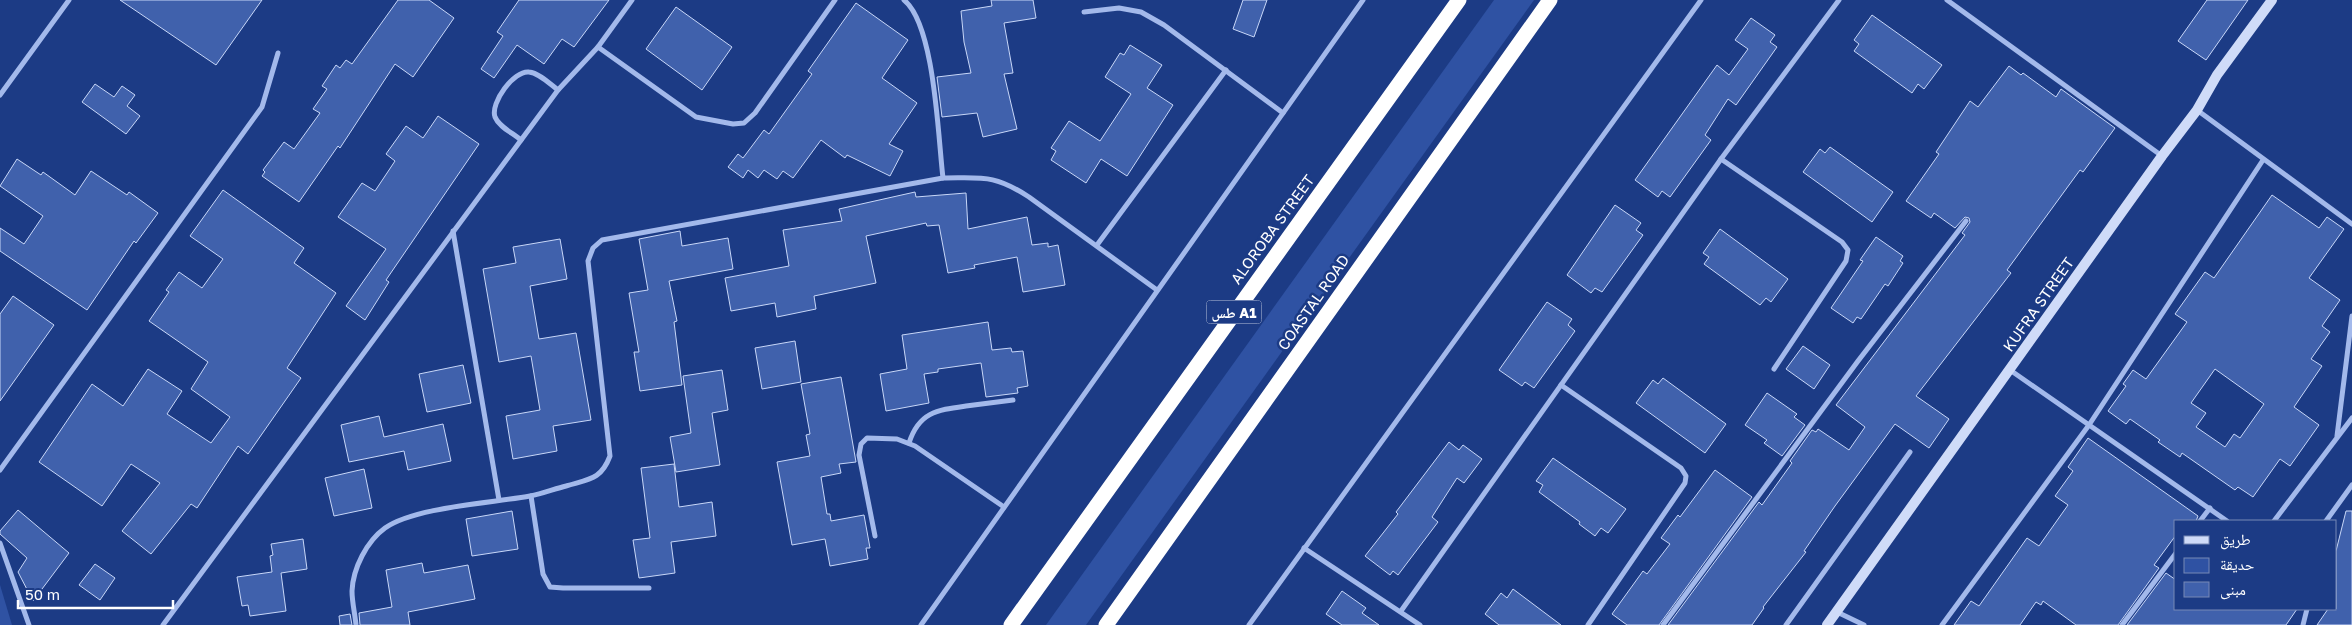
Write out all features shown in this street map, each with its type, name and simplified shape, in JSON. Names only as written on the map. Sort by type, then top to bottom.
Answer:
[{"type":"highway","name":"ALOROBA STREET","points":[[1011,625],[1459,0]]},
{"type":"highway","name":"COASTAL ROAD","points":[[1106,625],[1550,0]]},
{"type":"street","points":[[0,95],[69,0]]},
{"type":"street","points":[[163,625],[558,90],[598,47],[632,0]]},
{"type":"street","points":[[598,47],[696,117],[733,124],[744,123],[755,113],[836,0]]},
{"type":"street","points":[[904,0],[920,25],[930,62],[943,178]]},
{"type":"street","points":[[921,625],[1363,0]]},
{"type":"street","points":[[1249,625],[1701,0]]},
{"type":"street","points":[[1401,611],[1722,159],[1839,0]]},
{"type":"street","points":[[1947,0],[2162,156]]},
{"type":"street","name":"KUFRA STREET","points":[[1827,625],[2162,156],[2197,110],[2217,75],[2272,0]]},
{"type":"street","points":[[1084,12],[1119,8],[1141,12],[1226,70],[1283,113]]},
{"type":"street","points":[[0,470],[262,107],[278,53]]},
{"type":"street","points":[[1097,246],[1226,70]]},
{"type":"street","points":[[521,140],[498,122],[494,114],[495,103],[508,84],[517,74],[526,71],[532,72],[558,90]]},
{"type":"street","points":[[2197,110],[2262,160],[2352,224]]},
{"type":"street","points":[[1722,159],[1842,242],[1848,250],[1846,261],[1774,369]]},
{"type":"street","points":[[1942,625],[2089,425],[2262,160]]},
{"type":"street","points":[[356,625],[352,590],[358,567],[368,545],[386,528],[415,515],[531,496],[594,478],[605,470],[610,456],[588,261],[593,248],[602,240],[943,178],[992,178],[1010,184],[1157,290]]},
{"type":"street","points":[[1663,625],[1858,361],[1966,221]]},
{"type":"street","points":[[453,231],[499,500]]},
{"type":"street","points":[[2337,436],[2352,316]]},
{"type":"street","points":[[2010,370],[2226,520]]},
{"type":"street","points":[[1560,385],[1681,468],[1686,476],[1686,483],[1588,625]]},
{"type":"street","points":[[909,443],[919,424],[927,416],[938,410],[1013,400]]},
{"type":"street","points":[[2275,520],[2352,418]]},
{"type":"street","points":[[875,536],[859,455],[861,444],[867,438],[896,439],[909,443],[932,455],[1004,507]]},
{"type":"street","points":[[1786,625],[1910,452]]},
{"type":"street","points":[[2327,520],[2352,485]]},
{"type":"street","points":[[531,496],[542,574],[550,586],[563,588],[649,588]]},
{"type":"street","points":[[2201,520],[2210,508]]},
{"type":"street","points":[[0,544],[29,625]]},
{"type":"street","points":[[1304,548],[1420,625]]},
{"type":"street","points":[[2122,625],[2174,556]]},
{"type":"street","points":[[2303,625],[2307,610]]},
{"type":"street","points":[[1837,612],[1864,625]]},
{"type":"green space","points":[[1494,0],[1534,0],[1086,625],[1046,625]]},
{"type":"green space","points":[[0,585],[12,625],[0,625]]},
{"type":"building","points":[[120,0],[262,0],[216,65]]},
{"type":"building","points":[[398,0],[429,0],[454,18],[413,77],[395,64],[340,148],[338,146],[299,202],[262,176],[265,172],[263,170],[284,142],[294,149],[320,113],[313,109],[327,89],[322,86],[336,65],[340,68],[346,60],[352,64]]},
{"type":"building","points":[[519,0],[609,0],[574,47],[562,39],[544,64],[517,45],[494,78],[481,69],[503,36],[497,32]]},
{"type":"building","points":[[991,0],[1033,0],[1036,18],[1004,23],[1013,73],[1004,74],[1017,129],[983,137],[977,113],[942,117],[937,77],[971,73],[964,42],[961,11],[992,6]]},
{"type":"building","points":[[1243,0],[1267,0],[1254,37],[1233,29]]},
{"type":"building","points":[[2207,0],[2248,0],[2206,60],[2178,41]]},
{"type":"building","points":[[856,3],[908,40],[882,78],[917,103],[889,144],[903,151],[890,176],[847,155],[845,158],[821,140],[793,178],[783,171],[777,179],[764,170],[758,178],[748,170],[743,178],[728,167],[738,154],[743,158],[764,130],[769,134],[812,74],[808,71]]},
{"type":"building","points":[[676,7],[732,47],[702,90],[646,49]]},
{"type":"building","points":[[1872,15],[1942,65],[1924,89],[1918,84],[1912,93],[1854,51],[1859,44],[1854,40]]},
{"type":"building","points":[[1751,18],[1775,35],[1770,42],[1777,47],[1736,105],[1728,99],[1705,135],[1711,140],[1670,197],[1662,191],[1658,197],[1635,180],[1717,65],[1729,75],[1748,49],[1735,40]]},
{"type":"building","points":[[1130,45],[1162,65],[1147,88],[1173,105],[1127,176],[1101,159],[1086,183],[1051,160],[1056,151],[1051,148],[1069,121],[1100,141],[1131,94],[1105,77],[1120,53],[1124,55]]},
{"type":"building","points":[[2009,66],[2021,75],[2023,73],[2056,97],[2061,89],[2115,128],[2083,172],[2080,170],[2007,270],[2011,273],[1916,396],[1949,419],[1929,448],[1895,424],[1835,506],[1804,551],[1806,552],[1763,607],[1752,625],[1668,625],[1759,502],[1762,505],[1792,463],[1790,461],[1812,430],[1816,432],[1818,429],[1849,450],[1865,427],[1836,405],[1965,235],[1962,233],[1970,222],[1969,218],[1965,217],[1955,228],[1934,213],[1931,218],[1906,201],[1939,154],[1936,152],[1970,101],[1978,107]]},
{"type":"building","points":[[95,84],[114,97],[122,86],[135,95],[127,106],[140,116],[126,134],[82,102]]},
{"type":"building","points":[[438,116],[479,144],[386,280],[389,282],[365,320],[346,306],[386,249],[338,217],[362,183],[375,191],[395,161],[386,154],[406,126],[423,138]]},
{"type":"building","points":[[1830,147],[1893,192],[1872,222],[1803,172],[1820,149],[1825,153]]},
{"type":"building","points":[[17,159],[41,175],[43,172],[75,195],[91,171],[127,195],[129,192],[158,213],[136,243],[134,241],[87,310],[0,251],[0,228],[24,244],[43,216],[0,186]]},
{"type":"building","points":[[223,190],[304,248],[294,263],[336,293],[287,368],[301,378],[248,454],[238,446],[197,508],[191,504],[151,554],[122,531],[160,483],[131,464],[102,506],[39,462],[92,384],[123,406],[148,369],[182,391],[167,414],[211,443],[230,417],[191,389],[208,362],[149,321],[169,292],[166,290],[179,272],[202,288],[223,259],[190,236]]},
{"type":"building","points":[[915,192],[916,197],[966,193],[968,229],[1027,217],[1032,245],[1048,243],[1048,247],[1058,245],[1065,285],[1023,292],[1017,257],[974,265],[975,268],[948,273],[939,225],[927,226],[926,223],[866,236],[876,283],[814,296],[816,309],[777,317],[775,303],[731,311],[725,278],[789,266],[783,230],[842,221],[839,209]]},
{"type":"building","points":[[2272,195],[2319,228],[2327,217],[2344,229],[2309,278],[2340,300],[2322,326],[2330,332],[2311,359],[2322,366],[2294,407],[2319,425],[2290,466],[2280,459],[2253,497],[2238,487],[2235,490],[2182,453],[2180,457],[2130,419],[2126,424],[2108,411],[2126,386],[2123,384],[2133,370],[2146,379],[2187,322],[2175,314],[2205,272],[2214,278]],"holes":[[[2215,369],[2264,404],[2240,438],[2234,434],[2225,447],[2196,427],[2206,413],[2191,403]]]},
{"type":"building","points":[[1615,205],[1641,223],[1636,230],[1643,235],[1602,292],[1595,288],[1591,293],[1567,275]]},
{"type":"building","points":[[1720,229],[1788,279],[1771,302],[1766,298],[1760,305],[1704,264],[1709,257],[1703,253]]},
{"type":"building","points":[[680,231],[682,246],[728,238],[733,269],[669,281],[677,321],[674,322],[682,385],[640,391],[634,352],[639,352],[629,293],[648,290],[639,239]]},
{"type":"building","points":[[1876,237],[1903,256],[1900,261],[1903,263],[1888,286],[1885,284],[1861,319],[1857,317],[1853,323],[1831,308],[1863,261],[1860,260]]},
{"type":"building","points":[[560,239],[567,279],[530,286],[539,339],[576,333],[591,420],[553,426],[557,451],[513,459],[506,416],[540,410],[531,356],[499,362],[483,269],[516,263],[513,247]]},
{"type":"building","points":[[13,296],[54,325],[0,401],[0,314]]},
{"type":"building","points":[[1547,302],[1572,319],[1568,325],[1575,331],[1534,388],[1525,382],[1522,386],[1499,370]]},
{"type":"building","points":[[988,322],[992,350],[1011,348],[1012,352],[1023,351],[1028,386],[1017,388],[1018,393],[986,397],[981,363],[938,369],[938,372],[924,374],[929,403],[886,411],[880,374],[907,369],[902,335]]},
{"type":"building","points":[[795,341],[801,382],[762,389],[755,348]]},
{"type":"building","points":[[1803,346],[1830,365],[1814,389],[1786,369]]},
{"type":"building","points":[[463,365],[471,403],[427,412],[419,374]]},
{"type":"building","points":[[722,370],[728,410],[712,413],[720,465],[676,472],[670,437],[691,433],[683,376]]},
{"type":"building","points":[[841,377],[856,462],[839,464],[841,473],[821,477],[827,514],[830,514],[831,521],[864,515],[870,548],[866,548],[868,559],[830,566],[825,539],[792,545],[777,462],[810,456],[806,435],[810,434],[801,384]]},
{"type":"building","points":[[1663,378],[1726,424],[1705,453],[1636,403],[1653,380],[1658,384]]},
{"type":"building","points":[[1767,393],[1797,414],[1794,417],[1805,425],[1782,456],[1764,443],[1767,440],[1745,425]]},
{"type":"building","points":[[379,416],[384,437],[443,424],[451,461],[408,470],[404,451],[349,462],[341,425]]},
{"type":"building","points":[[2088,438],[2198,516],[2196,520],[2174,520],[2174,538],[2154,565],[2159,568],[2118,625],[2076,625],[2043,601],[2041,605],[2036,602],[2020,625],[1954,625],[1971,601],[1979,606],[2027,538],[2039,546],[2068,505],[2055,496],[2073,471],[2068,467]]},
{"type":"building","points":[[1449,442],[1459,450],[1463,445],[1482,459],[1464,483],[1457,478],[1432,517],[1438,522],[1398,575],[1393,571],[1390,575],[1365,556],[1398,514],[1396,512]]},
{"type":"building","points":[[1553,458],[1626,509],[1608,533],[1601,528],[1595,536],[1579,524],[1580,522],[1539,492],[1543,485],[1536,481]]},
{"type":"building","points":[[674,464],[679,507],[712,502],[716,536],[671,542],[675,573],[639,578],[633,540],[650,538],[641,468]]},
{"type":"building","points":[[364,469],[372,508],[334,516],[325,478]]},
{"type":"building","points":[[1715,470],[1752,497],[1659,625],[1627,625],[1612,614],[1643,571],[1647,574],[1670,544],[1661,538],[1678,515],[1680,517]]},
{"type":"building","points":[[18,510],[69,553],[33,601],[18,572],[27,558],[0,534],[0,531]]},
{"type":"building","points":[[512,511],[518,549],[472,556],[466,519]]},
{"type":"building","points":[[2346,511],[2352,511],[2352,625],[2317,625],[2327,610],[2337,610],[2337,547]]},
{"type":"building","points":[[303,539],[307,569],[281,573],[286,611],[250,616],[248,605],[242,606],[237,577],[272,572],[270,556],[273,555],[271,544]]},
{"type":"building","points":[[422,563],[424,573],[468,565],[475,599],[408,612],[410,625],[360,625],[359,613],[392,607],[386,570]]},
{"type":"building","points":[[95,564],[115,578],[100,600],[79,585]]},
{"type":"building","points":[[2166,573],[2174,579],[2174,610],[2296,610],[2286,625],[2127,625]]},
{"type":"building","points":[[1513,589],[1561,625],[1499,625],[1485,614],[1501,593],[1507,598]]},
{"type":"building","points":[[1342,591],[1366,608],[1362,613],[1379,625],[1342,625],[1326,614]]},
{"type":"building","points":[[350,614],[352,625],[340,625],[339,616]]}]
